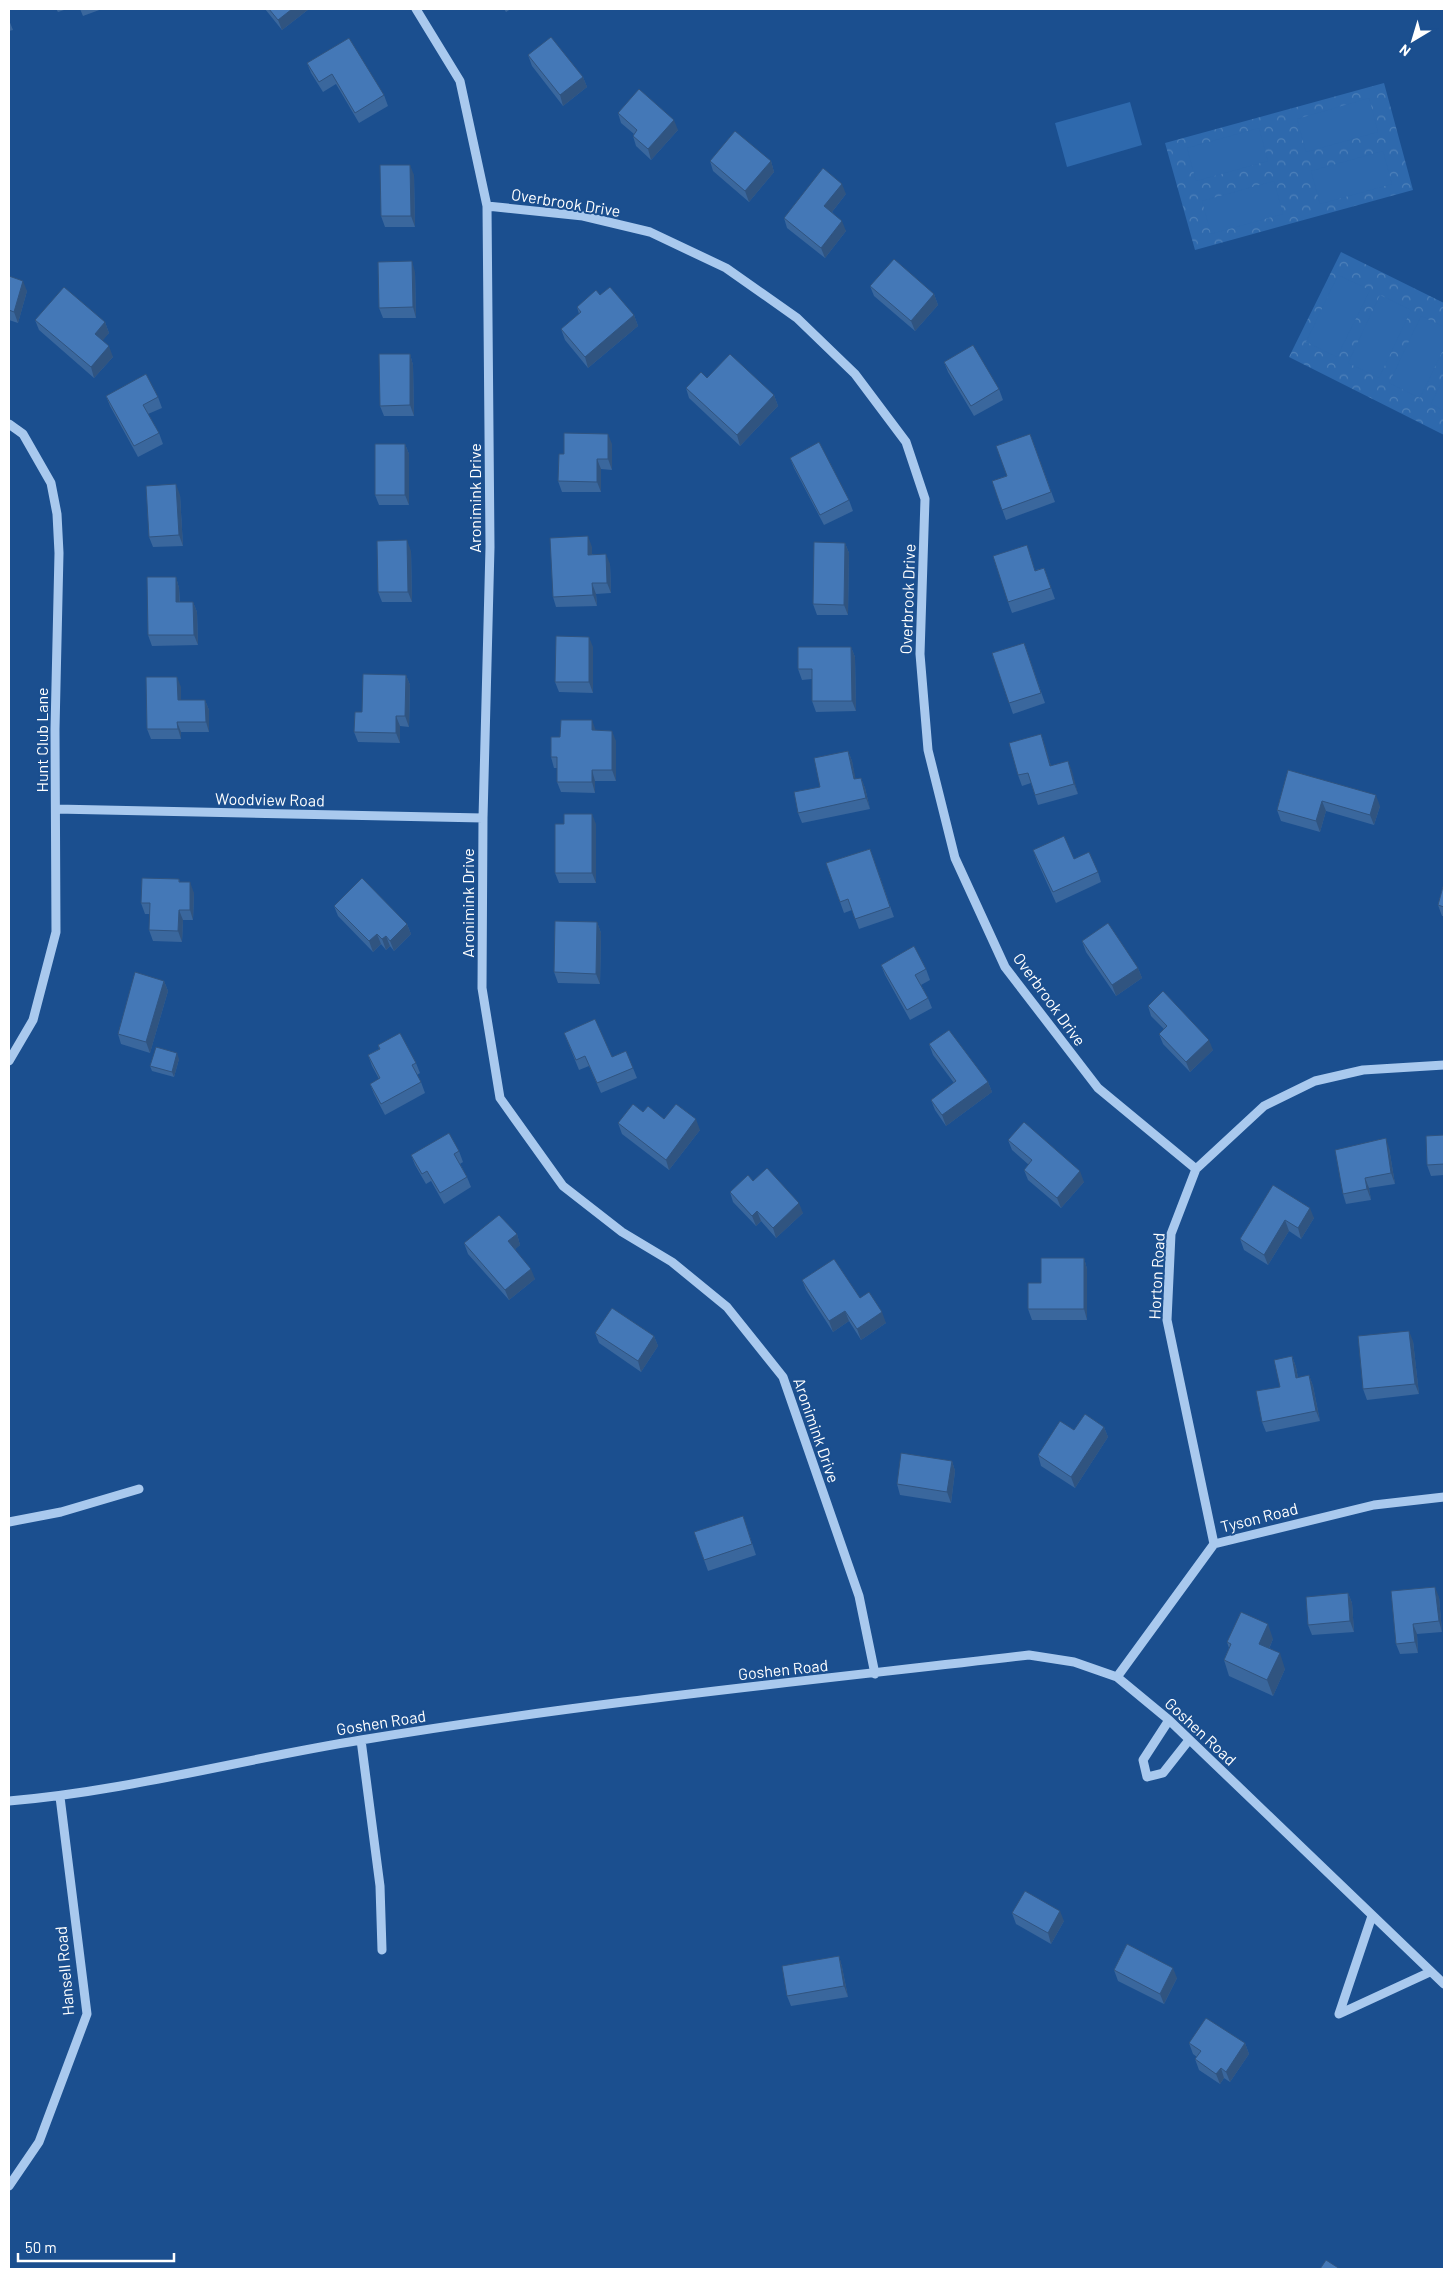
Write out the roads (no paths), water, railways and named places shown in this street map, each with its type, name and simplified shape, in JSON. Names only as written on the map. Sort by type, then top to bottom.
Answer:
[{"type":"street","name":"Aronimink Drive","points":[[416,9],[460,81],[487,206],[490,546],[483,818],[482,988],[500,1098],[563,1186],[622,1232],[672,1262],[727,1307],[783,1377],[858,1596],[875,1674]]},
{"type":"street","name":"Overbrook Drive","points":[[487,206],[583,216],[650,232],[726,268],[797,318],[855,374],[906,442],[925,499],[920,654],[928,750],[956,858],[1005,967],[1098,1088],[1196,1169]]},
{"type":"street","name":"Hunt Club Lane","points":[[9,424],[23,434],[51,483],[57,514],[59,553],[56,932],[34,1020],[9,1061]]},
{"type":"street","name":"Woodview Road","points":[[56,809],[483,818]]},
{"type":"street","name":"Horton Road","points":[[1214,1544],[1167,1320],[1171,1234],[1196,1169],[1264,1106],[1315,1081],[1363,1070],[1444,1065]]},
{"type":"street","points":[[9,1522],[61,1512],[139,1489]]},
{"type":"street","name":"Tyson Road","points":[[1117,1677],[1214,1544],[1374,1505],[1444,1497]]},
{"type":"street","name":"Goshen Road","points":[[9,1801],[60,1797],[361,1740],[613,1704],[1029,1655],[1074,1662],[1117,1677],[1169,1720],[1444,1984]]},
{"type":"street","points":[[1169,1720],[1144,1760],[1146,1777],[1163,1774],[1189,1740]]},
{"type":"street","points":[[361,1740],[380,1886],[382,1950]]},
{"type":"street","name":"Hansell Road","points":[[9,2186],[39,2142],[87,2014],[60,1797]]},
{"type":"street","points":[[1372,1916],[1338,2014],[1430,1972]]}]
